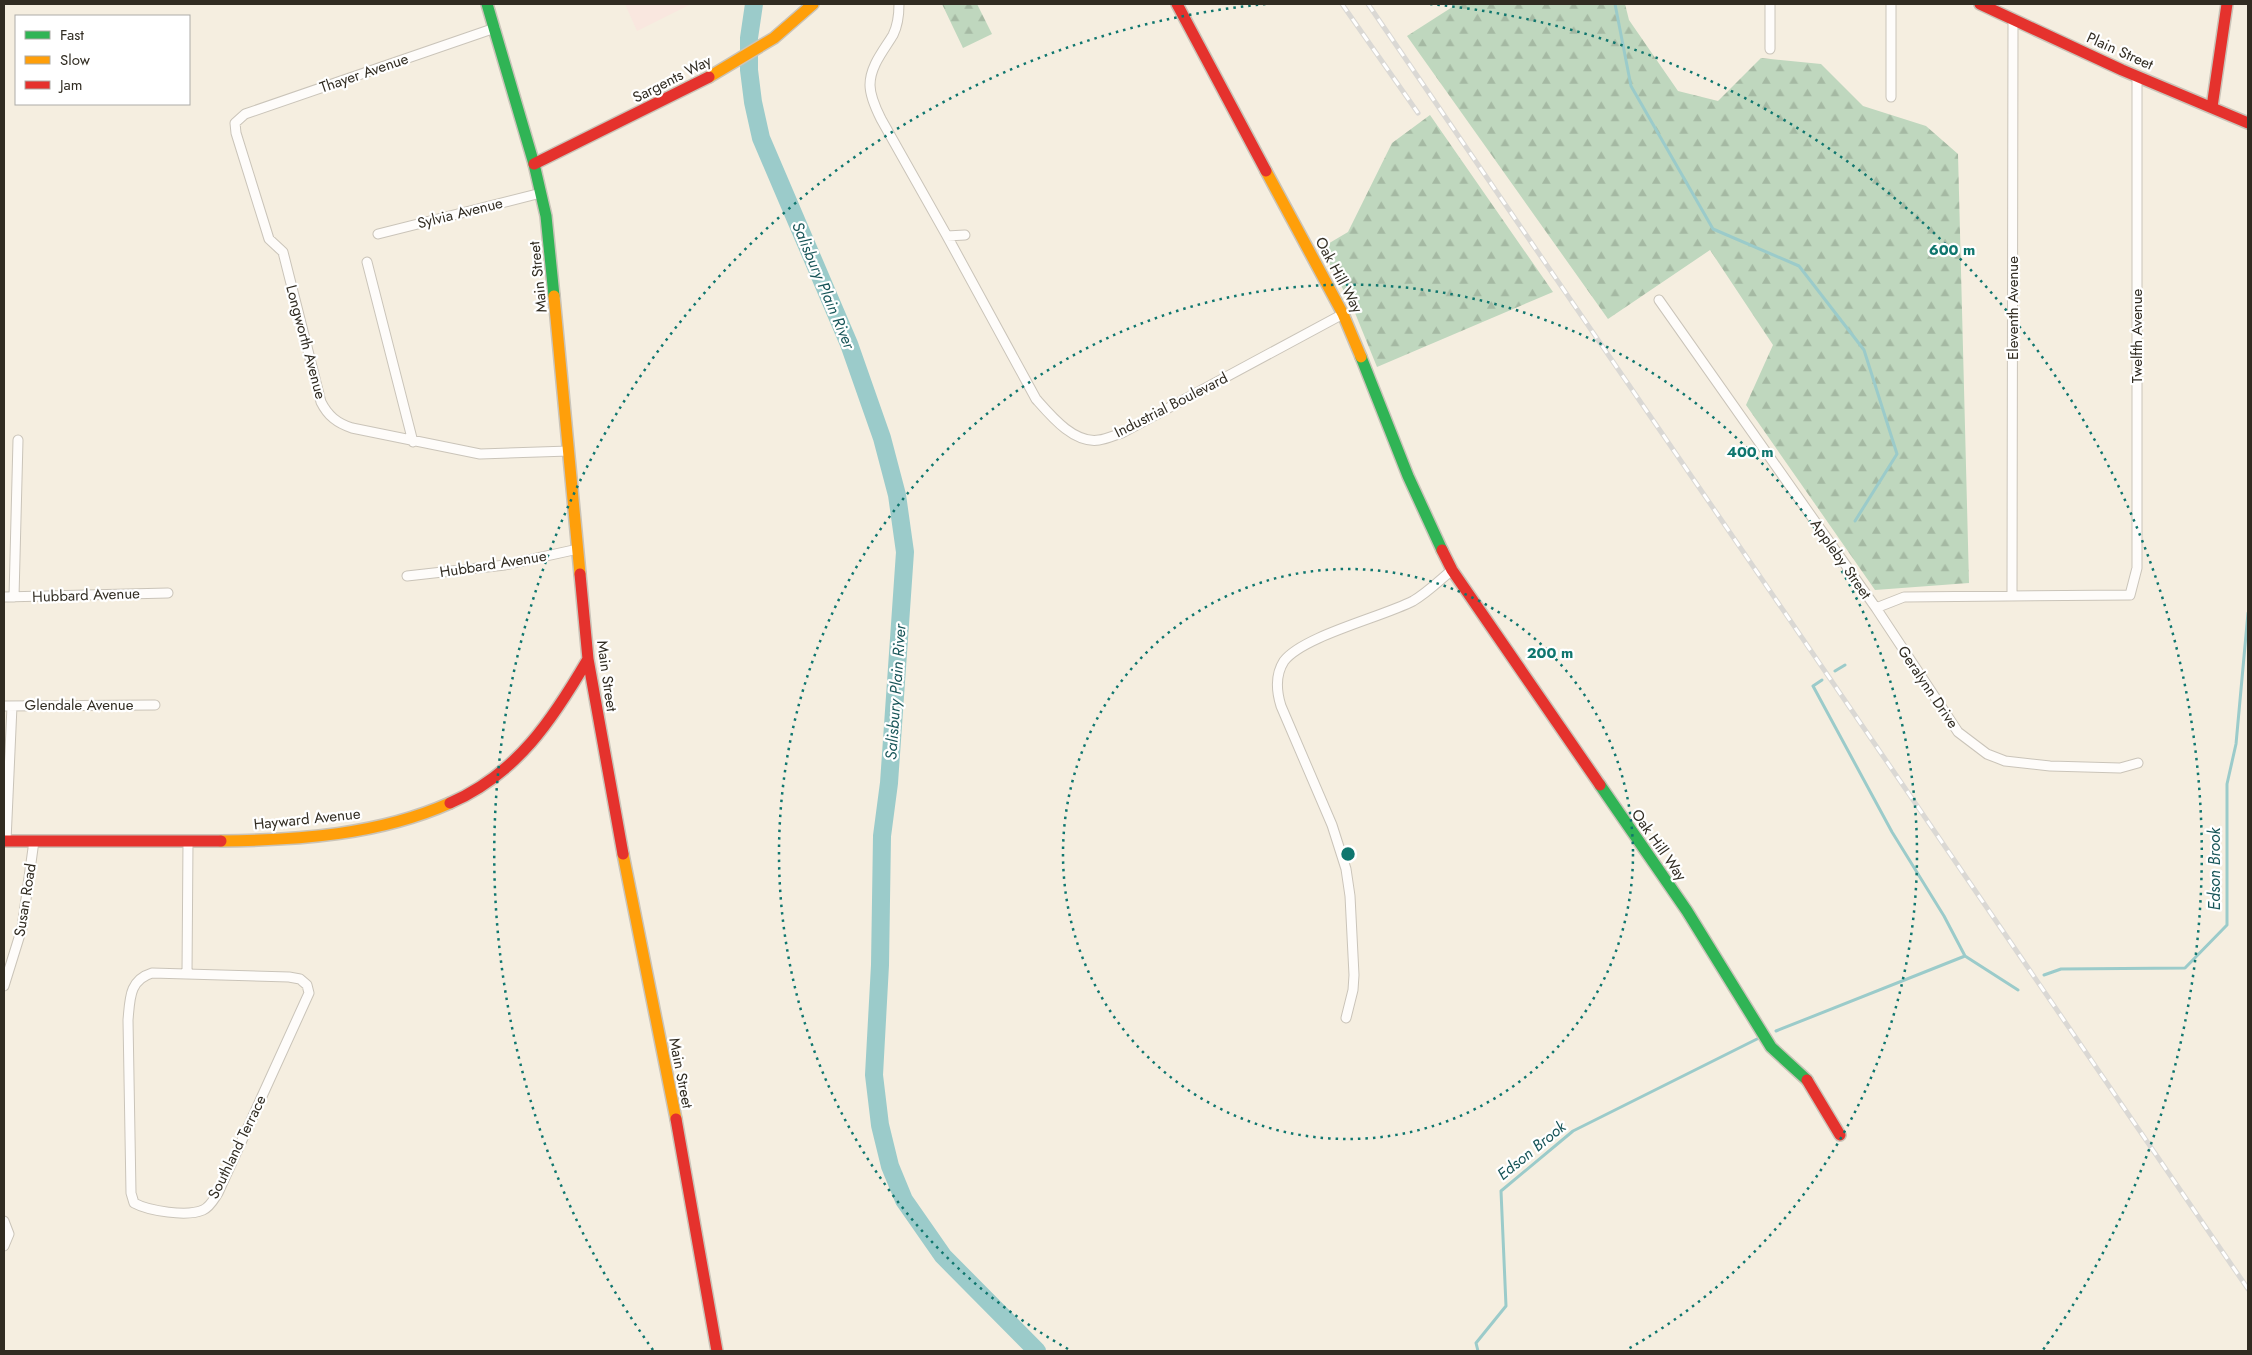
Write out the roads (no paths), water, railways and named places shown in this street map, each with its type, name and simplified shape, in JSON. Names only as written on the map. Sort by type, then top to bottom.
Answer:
[{"type":"main road","name":"Main Street","points":[[487,4],[541,193],[552,264],[588,659],[611,793],[688,1181],[717,1351]]},
{"type":"main road","name":"Sargents Way","points":[[534,164],[727,68],[774,38],[813,4]]},
{"type":"main road","name":"Oak Hill Way","points":[[1177,4],[1343,314],[1366,364],[1433,536],[1452,570],[1687,911],[1771,1047],[1811,1084],[1840,1135]]},
{"type":"main road","name":"Plain Street","points":[[1980,4],[2137,76],[2212,106],[2248,123]]},
{"type":"main road","points":[[2212,106],[2226,4]]},
{"type":"main road","name":"Hayward Avenue","points":[[5,841],[188,842],[256,840],[341,832],[423,816],[453,804],[502,773],[532,744],[565,698],[588,659]]},
{"type":"main road","points":[[565,698],[576,690],[593,688]]},
{"type":"street","name":"Industrial Boulevard","points":[[900,4],[894,33],[874,66],[870,85],[873,100],[881,119],[1036,399],[1054,420],[1078,436],[1098,440],[1122,432],[1343,314]]},
{"type":"street","points":[[1770,4],[1770,49]]},
{"type":"street","points":[[1891,4],[1891,97]]},
{"type":"street","name":"Eleventh Avenue","points":[[2012,596],[2013,19]]},
{"type":"street","name":"Thayer Avenue","points":[[235,123],[239,118],[253,111],[495,28]]},
{"type":"street","name":"Twelfth Avenue","points":[[2130,595],[2137,568],[2137,76]]},
{"type":"street","name":"Longworth Avenue","points":[[235,123],[236,133],[269,239],[282,252],[325,412],[341,424],[414,442],[480,454],[569,451]]},
{"type":"street","name":"Sylvia Avenue","points":[[378,234],[541,193]]},
{"type":"street","points":[[947,236],[965,235]]},
{"type":"street","points":[[367,262],[414,442]]},
{"type":"street","name":"Appleby Street","points":[[1659,300],[1876,608],[1904,597],[2130,595]]},
{"type":"street","points":[[14,597],[18,440]]},
{"type":"street","name":"Hubbard Avenue","points":[[407,576],[504,565],[578,549]]},
{"type":"street","points":[[1346,1018],[1354,975],[1352,924],[1346,869],[1332,825],[1281,706],[1277,692],[1278,678],[1284,662],[1302,646],[1412,601],[1452,570]]},
{"type":"street","name":"Hubbard Avenue","points":[[4,597],[168,593]]},
{"type":"street","name":"Geralynn Drive","points":[[1876,608],[1958,732],[1987,754],[2004,761],[2050,766],[2120,768],[2138,763]]},
{"type":"street","name":"Glendale Avenue","points":[[8,706],[155,705]]},
{"type":"street","points":[[5,841],[8,706]]},
{"type":"street","name":"Susan Road","points":[[4,986],[22,928],[34,841]]},
{"type":"street","points":[[187,973],[188,842]]},
{"type":"street","name":"Southland Terrace","points":[[152,973],[187,973],[300,979],[307,985],[309,994],[212,1203],[204,1210],[193,1212],[153,1211],[134,1203],[131,1194],[128,1020],[130,995],[135,982],[144,976],[152,973]]},
{"type":"street","points":[[4,1221],[9,1234],[4,1246]]},
{"type":"waterway","name":"Salisbury Plain River","points":[[754,4],[749,38],[749,70],[753,102],[761,138],[849,344],[882,438],[897,495],[905,552],[889,783],[882,836],[880,965],[874,1075],[880,1125],[890,1166],[904,1200],[943,1256],[1037,1351]]},
{"type":"waterway","points":[[1615,4],[1631,86],[1713,229],[1799,266],[1864,350],[1897,454],[1855,521]]},
{"type":"waterway","name":"Edson Brook","points":[[2044,975],[2061,969],[2185,968],[2227,925],[2227,784],[2236,744],[2248,613]]},
{"type":"waterway","points":[[1835,671],[1845,665]]},
{"type":"waterway","points":[[1822,680],[1813,686],[1892,832],[1944,916],[1965,956]]},
{"type":"waterway","name":"Edson Brook","points":[[1776,1031],[1965,956],[2018,990]]},
{"type":"waterway","name":"Edson Brook","points":[[1478,1351],[1476,1343],[1506,1306],[1501,1191],[1573,1131],[1757,1039]]},
{"type":"railway","points":[[1342,4],[1418,113]]},
{"type":"railway","points":[[1368,4],[2248,1289]]}]
